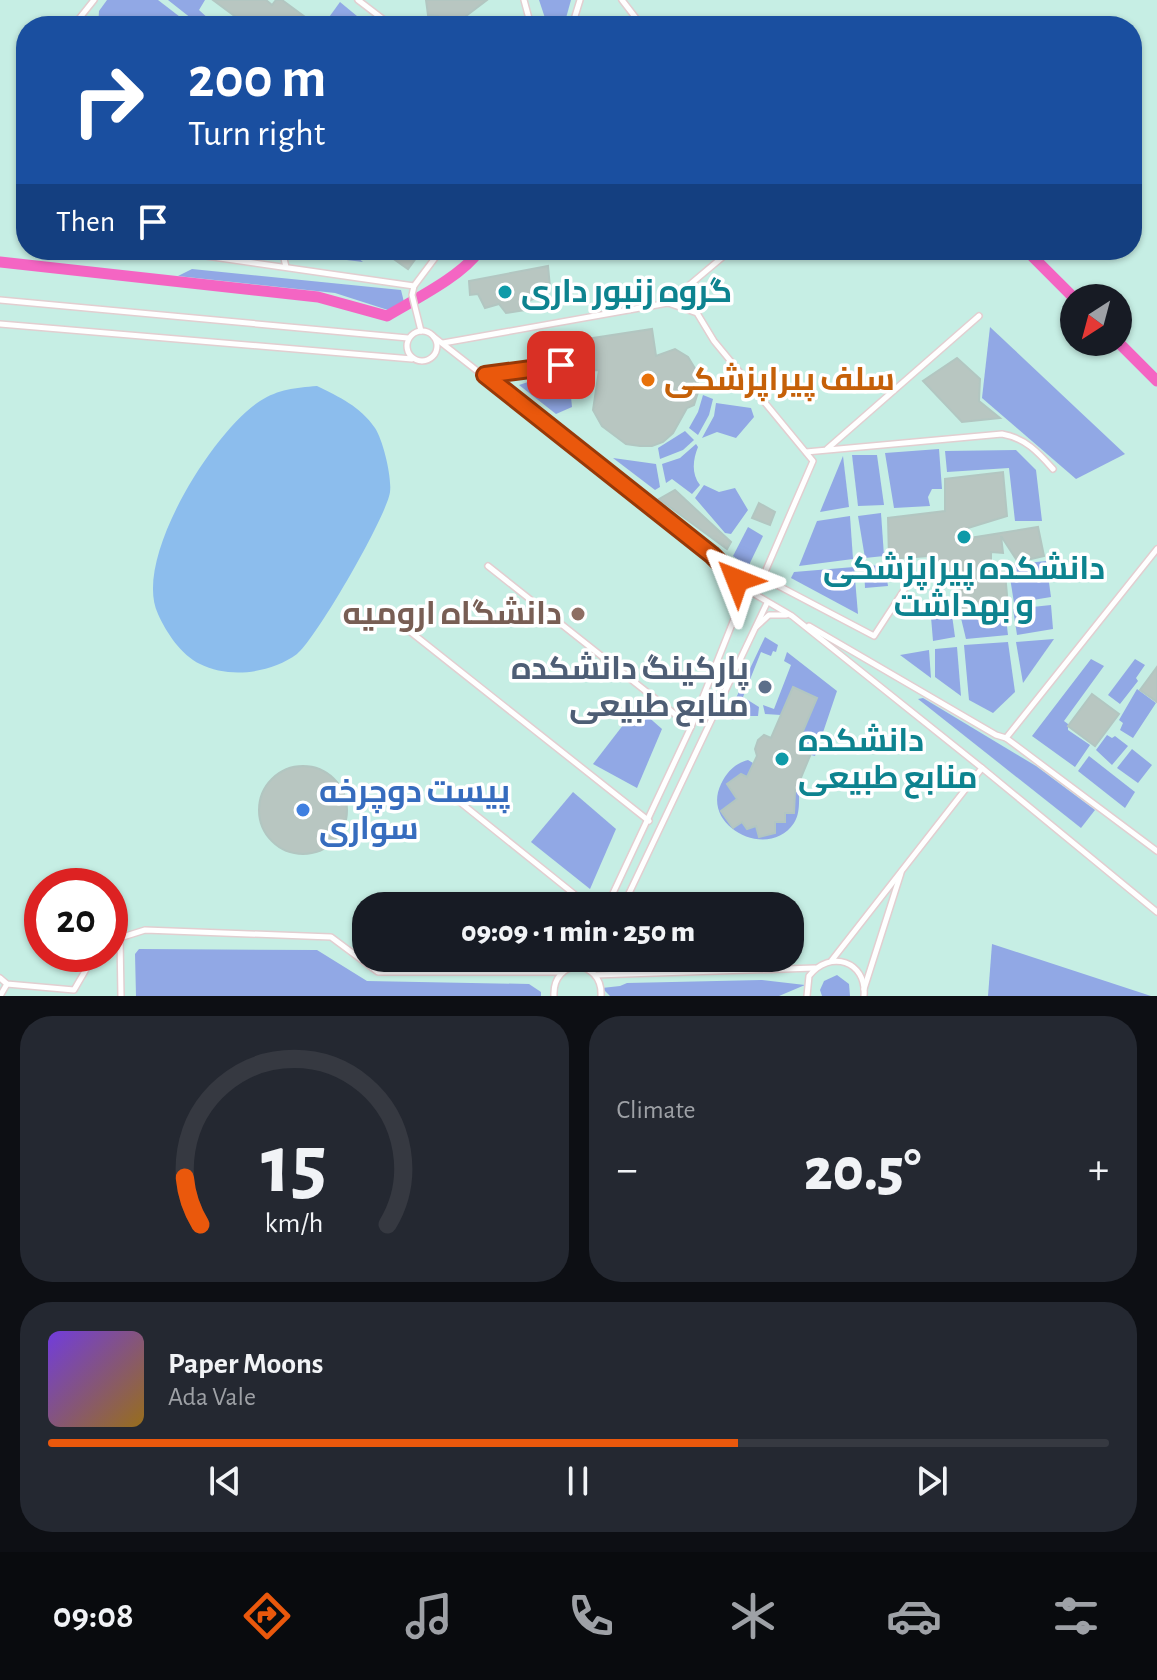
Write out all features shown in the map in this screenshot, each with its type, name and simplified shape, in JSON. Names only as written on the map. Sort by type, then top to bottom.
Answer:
[{"type":"street","points":[[485,375],[561,365]]},
{"type":"lane","points":[[358,0],[379,16]]},
{"type":"lane","points":[[622,0],[634,16]]},
{"type":"lane","points":[[236,260],[414,286]]},
{"type":"lane","points":[[284,260],[286,267]]},
{"type":"lane","points":[[421,331],[412,295],[414,286],[434,260]]},
{"type":"lane","points":[[668,303],[719,260]]},
{"type":"lane","points":[[0,300],[408,338],[421,331]]},
{"type":"lane","points":[[442,343],[668,303],[697,313],[714,341],[813,461],[762,579]]},
{"type":"lane","points":[[826,450],[979,316]]},
{"type":"lane","points":[[0,324],[419,362],[433,357],[437,344],[434,337]]},
{"type":"lane","points":[[421,331],[434,337],[485,375],[712,555],[746,589],[1006,738],[1157,851]]},
{"type":"lane","points":[[408,338],[406,346],[412,359]]},
{"type":"lane","points":[[805,452],[1002,434],[1017,437],[1036,450],[1053,469]]},
{"type":"lane","points":[[1006,738],[1157,549]]},
{"type":"lane","points":[[712,555],[734,592],[735,617]]},
{"type":"lane","points":[[729,571],[735,563],[874,636],[904,590]]},
{"type":"lane","points":[[488,566],[691,727]]},
{"type":"lane","points":[[614,892],[691,727],[746,589]]},
{"type":"lane","points":[[630,892],[767,603]]},
{"type":"lane","points":[[756,627],[769,615],[792,616],[1157,912]]},
{"type":"lane","points":[[393,618],[649,821]]},
{"type":"lane","points":[[601,996],[602,988],[593,973],[815,968],[832,960],[982,768]]},
{"type":"lane","points":[[451,795],[572,892]]},
{"type":"lane","points":[[864,993],[903,869]]},
{"type":"lane","points":[[128,935],[145,930],[331,937],[352,953]]},
{"type":"lane","points":[[832,960],[851,965],[863,980],[864,993]]},
{"type":"lane","points":[[807,996],[806,985],[815,968]]},
{"type":"lane","points":[[0,978],[7,984],[74,993],[85,972]]},
{"type":"lane","points":[[121,972],[121,996]]},
{"type":"lane","points":[[554,996],[554,986],[563,972]]},
{"type":"lane","points":[[0,996],[7,984]]},
{"type":"shaded area","name":"دانشگاه ارومیه","points":[[0,0],[1157,0],[1157,996],[0,996]]},
{"type":"shaded area","points":[[107,0],[158,0],[179,16],[99,16]]},
{"type":"shaded area","points":[[168,0],[205,0],[199,10],[206,16],[188,16]]},
{"type":"shaded area","points":[[539,0],[571,0],[567,16],[544,16]]},
{"type":"shaded area","points":[[340,2],[357,16],[330,16]]},
{"type":"shaded area","points":[[192,269],[401,290],[404,302],[399,309],[388,310],[335,293],[178,276]]},
{"type":"shaded area","points":[[990,327],[1125,454],[1076,479],[982,398]]},
{"type":"shaded area","points":[[569,377],[572,407],[556,414],[519,385],[534,380]]},
{"type":"shaded area","points":[[317,386],[356,408],[375,428],[390,477],[386,505],[334,602],[297,654],[275,666],[250,672],[212,669],[193,660],[180,649],[158,614],[153,591],[156,562],[166,531],[200,467],[241,417],[274,394]]},
{"type":"shaded area","points":[[703,395],[713,399],[709,415],[698,435],[689,428]]},
{"type":"shaded area","points":[[716,403],[751,408],[754,417],[736,438],[717,432],[702,438],[714,416]]},
{"type":"shaded area","points":[[685,431],[694,440],[683,450],[660,459],[658,448]]},
{"type":"shaded area","points":[[696,444],[694,471],[700,485],[692,494],[672,479],[666,483],[662,464],[680,458]]},
{"type":"shaded area","points":[[939,449],[942,489],[932,489],[928,497],[930,506],[894,508],[885,453]]},
{"type":"shaded area","points":[[1016,450],[1036,470],[1042,521],[1015,521],[1009,468],[947,472],[945,451]]},
{"type":"shaded area","points":[[852,455],[877,455],[884,505],[858,506]]},
{"type":"shaded area","points":[[843,456],[849,507],[820,512]]},
{"type":"shaded area","points":[[613,458],[656,464],[660,487],[655,490]]},
{"type":"shaded area","points":[[704,485],[719,492],[735,488],[748,510],[731,534],[725,533],[695,498]]},
{"type":"shaded area","points":[[881,513],[884,556],[865,558],[858,516]]},
{"type":"shaded area","points":[[850,516],[853,559],[799,566],[817,521]]},
{"type":"shaded area","points":[[748,527],[763,536],[748,567],[733,556]]},
{"type":"shaded area","points":[[1046,561],[1051,597],[1014,603],[1008,565]]},
{"type":"shaded area","points":[[885,565],[888,586],[865,588],[864,566]]},
{"type":"shaded area","points":[[854,567],[858,614],[791,578],[794,572]]},
{"type":"shaded area","points":[[1051,605],[1053,629],[1017,635],[1013,609]]},
{"type":"shaded area","points":[[1005,610],[1008,635],[966,639],[960,614]]},
{"type":"shaded area","points":[[952,615],[955,637],[933,641],[931,617]]},
{"type":"shaded area","points":[[765,637],[778,645],[776,652],[773,651],[771,656],[761,652],[743,697],[759,707],[758,716],[737,716],[733,720],[727,717]]},
{"type":"shaded area","points":[[1054,639],[1023,683],[1016,642]]},
{"type":"shaded area","points":[[1008,642],[1015,692],[993,713],[969,700],[964,645]]},
{"type":"shaded area","points":[[957,647],[961,696],[935,677],[935,649]]},
{"type":"shaded area","points":[[929,650],[931,678],[900,655]]},
{"type":"shaded area","points":[[787,652],[837,691],[815,756],[811,755],[812,751],[797,745],[817,698],[793,688],[781,715],[765,714],[763,705],[774,709],[791,665],[784,661]]},
{"type":"shaded area","points":[[1091,659],[1104,666],[1064,721],[1068,724],[1068,730],[1090,745],[1075,767],[1032,736]]},
{"type":"shaded area","points":[[1135,659],[1145,665],[1136,678],[1138,681],[1120,704],[1108,695]]},
{"type":"shaded area","points":[[1137,689],[1156,703],[1133,738],[1120,730],[1123,723],[1119,720]]},
{"type":"shaded area","points":[[923,698],[1036,766],[1095,810],[1081,828],[918,699]]},
{"type":"shaded area","points":[[637,707],[662,729],[637,788],[593,764]]},
{"type":"shaded area","points":[[1107,735],[1115,736],[1128,746],[1112,765],[1096,750]]},
{"type":"shaded area","points":[[1132,749],[1152,765],[1138,783],[1117,768]]},
{"type":"shaded area","points":[[1089,756],[1135,792],[1125,808],[1078,771]]},
{"type":"shaded area","points":[[748,760],[753,763],[747,777],[741,774],[727,784],[737,799],[721,812],[733,828],[742,822],[747,829],[756,826],[760,837],[775,833],[775,822],[785,822],[785,813],[795,792],[799,792],[796,819],[783,834],[769,839],[754,839],[740,834],[728,825],[720,814],[717,800],[721,784],[732,769]]},
{"type":"shaded area","points":[[573,792],[616,829],[590,889],[531,842]]},
{"type":"shaded area","points":[[992,944],[1151,996],[988,996]]},
{"type":"shaded area","points":[[139,949],[317,950],[367,981],[529,984],[541,992],[541,996],[136,996],[135,954]]},
{"type":"shaded area","points":[[837,975],[849,984],[850,996],[822,996],[820,990],[824,981]]},
{"type":"shaded area","points":[[762,980],[805,985],[779,996],[610,996],[602,988],[627,983]]},
{"type":"building","points":[[213,0],[266,0],[272,5],[276,0],[282,0],[304,16],[235,16]]},
{"type":"building","points":[[426,0],[487,0],[466,16],[428,15]]},
{"type":"building","points":[[395,260],[415,260],[408,269]]},
{"type":"building","name":"گروه زنبور داری","points":[[548,266],[550,287],[541,289],[540,296],[526,302],[526,310],[506,313],[499,304],[485,308],[478,294],[470,295],[469,281]]},
{"type":"building","name":"سلف پیراپزشکی","points":[[652,329],[656,356],[675,349],[688,357],[696,370],[699,389],[694,405],[687,408],[673,433],[663,442],[652,446],[626,444],[602,426],[593,410],[599,370],[572,372],[566,342]]},
{"type":"building","points":[[957,358],[980,379],[979,401],[1000,418],[962,422],[923,381]]},
{"type":"building","name":"دانشکده پیراپزشکی و بهداشت","points":[[1003,472],[1007,516],[955,532],[957,540],[1038,527],[1044,556],[1018,562],[1001,536],[1003,553],[991,552],[991,572],[1005,573],[1008,606],[959,609],[956,568],[944,578],[932,568],[929,556],[889,559],[888,518],[945,511],[945,479]]},
{"type":"building","points":[[675,490],[731,542],[727,549],[659,499]]},
{"type":"building","points":[[759,503],[775,512],[770,525],[752,518]]},
{"type":"building","points":[[1157,667],[1157,702],[1140,690]]},
{"type":"building","name":"دانشکده منابع طبیعی","points":[[793,687],[817,698],[797,745],[812,751],[795,792],[794,813],[785,813],[785,822],[775,822],[775,833],[759,837],[756,826],[747,829],[742,822],[733,828],[721,811],[737,799],[727,784],[741,774],[747,777],[757,756],[755,749],[758,740],[764,735],[771,738]]},
{"type":"building","points":[[1092,694],[1119,714],[1095,746],[1068,726]]},
{"type":"building","name":"پیست دوچرخه سواری","points":[[303,766],[320,769],[334,779],[344,793],[347,810],[344,827],[334,841],[320,851],[303,854],[286,851],[272,841],[262,827],[259,810],[262,793],[272,779],[286,769]]},
{"type":"waterway","points":[[0,262],[318,297],[387,316],[450,278],[472,260]]},
{"type":"waterway","points":[[1036,260],[1060,284]]},
{"type":"waterway","points":[[1132,356],[1157,381]]},
{"type":"place","name":"گروه زنبور داری","points":[[505,292]]},
{"type":"place","name":"سلف پیراپزشکی","points":[[648,380]]},
{"type":"place","name":"دانشکده پیراپزشکی و بهداشت","points":[[964,537]]},
{"type":"place","name":"دانشگاه ارومیه","points":[[578,614]]},
{"type":"place","name":"پارکینگ دانشکده منابع طبیعی","points":[[765,687]]},
{"type":"place","name":"دانشکده منابع طبیعی","points":[[782,759]]},
{"type":"place","name":"پیست دوچرخه سواری","points":[[303,810]]},
{"type":"route","points":[[561,365],[485,375],[712,555],[737,580]]}]
